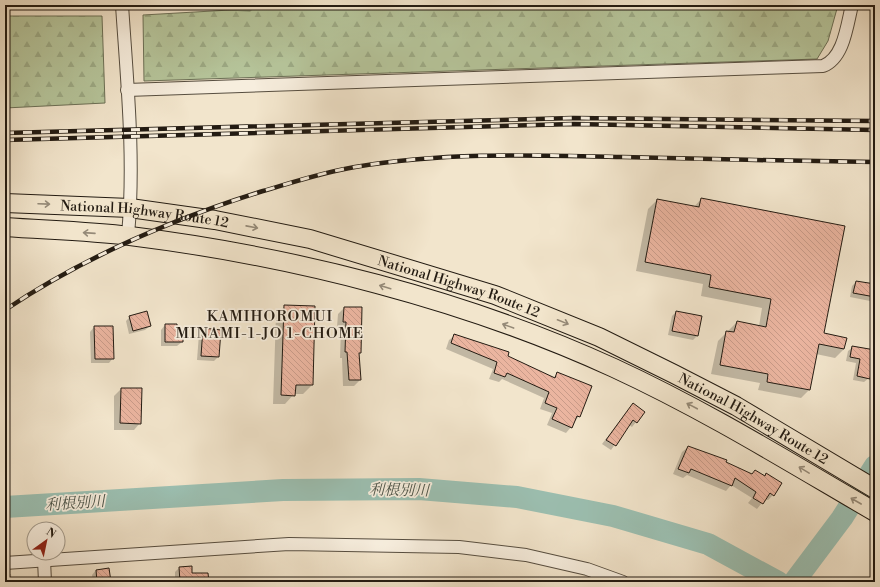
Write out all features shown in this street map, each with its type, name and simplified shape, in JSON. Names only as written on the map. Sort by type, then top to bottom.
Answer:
[{"type":"highway","name":"National Highway Route 12","points":[[5,203],[130,208],[215,220],[310,239],[494,295],[599,337],[674,374],[736,406],[875,489]]},
{"type":"highway","name":"National Highway Route 12","points":[[5,227],[128,235],[200,245],[288,262],[366,281],[487,318],[542,338],[612,368],[682,401],[748,437],[875,512]]},
{"type":"street","points":[[122,5],[127,90],[130,208],[128,235]]},
{"type":"street","points":[[127,90],[822,66],[830,64],[840,48],[852,5]]},
{"type":"street","points":[[66,559],[289,544],[459,547],[526,555],[587,569],[623,582]]},
{"type":"street","points":[[5,563],[31,561]]},
{"type":"street","points":[[44,561],[45,582]]},
{"type":"green space","points":[[317,5],[838,5],[828,41],[817,59],[144,81],[143,15]]},
{"type":"green space","points":[[5,16],[102,16],[105,103],[5,108]]},
{"type":"building","points":[[701,198],[845,226],[824,333],[847,338],[844,349],[819,344],[810,390],[767,382],[768,374],[720,365],[726,331],[734,332],[737,321],[766,327],[771,299],[709,287],[711,275],[645,262],[657,199],[699,207]]},
{"type":"building","points":[[856,281],[875,284],[875,297],[853,293]]},
{"type":"building","points":[[284,305],[315,306],[313,385],[296,385],[295,396],[281,395]]},
{"type":"building","points":[[344,307],[362,307],[361,353],[359,353],[361,380],[349,380],[347,352],[345,352],[346,322],[343,322]]},
{"type":"building","points":[[147,311],[151,326],[133,331],[129,316]]},
{"type":"building","points":[[676,311],[702,316],[698,336],[672,331]]},
{"type":"building","points":[[165,324],[177,324],[177,330],[183,330],[183,342],[165,342]]},
{"type":"building","points":[[94,326],[113,326],[114,359],[95,359]]},
{"type":"building","points":[[203,328],[221,330],[219,357],[201,356]]},
{"type":"building","points":[[454,334],[509,352],[508,356],[555,378],[557,372],[592,386],[580,417],[577,416],[572,428],[552,419],[557,408],[545,403],[549,392],[507,373],[505,377],[494,373],[497,362],[451,343]]},
{"type":"building","points":[[852,346],[875,350],[870,379],[857,376],[860,359],[850,357]]},
{"type":"building","points":[[121,388],[142,388],[141,424],[120,423]]},
{"type":"building","points":[[633,403],[645,412],[637,423],[633,420],[616,446],[606,440]]},
{"type":"building","points":[[688,446],[727,460],[726,462],[752,474],[755,470],[765,476],[766,473],[782,483],[774,496],[770,493],[763,504],[753,498],[756,492],[735,478],[732,486],[691,469],[689,473],[678,469]]},
{"type":"building","points":[[192,566],[192,573],[208,573],[209,582],[180,582],[179,567]]},
{"type":"building","points":[[109,568],[111,582],[97,582],[96,570]]},
{"type":"waterway","points":[[794,582],[842,518],[875,466]]},
{"type":"waterway","name":"利根別川","points":[[5,507],[283,490],[419,489],[517,497],[613,516],[708,544],[778,582]]},
{"type":"railway","points":[[5,133],[573,118],[875,121]]},
{"type":"railway","points":[[5,140],[574,124],[875,130]]},
{"type":"railway","points":[[5,310],[35,291],[98,256],[163,227],[263,191],[320,174],[343,169],[388,162],[421,159],[488,156],[875,162]]},
{"type":"district","name":"KAMIHOROMUI MINAMI-1-JO 1-CHOME","points":[[270,324]]}]
